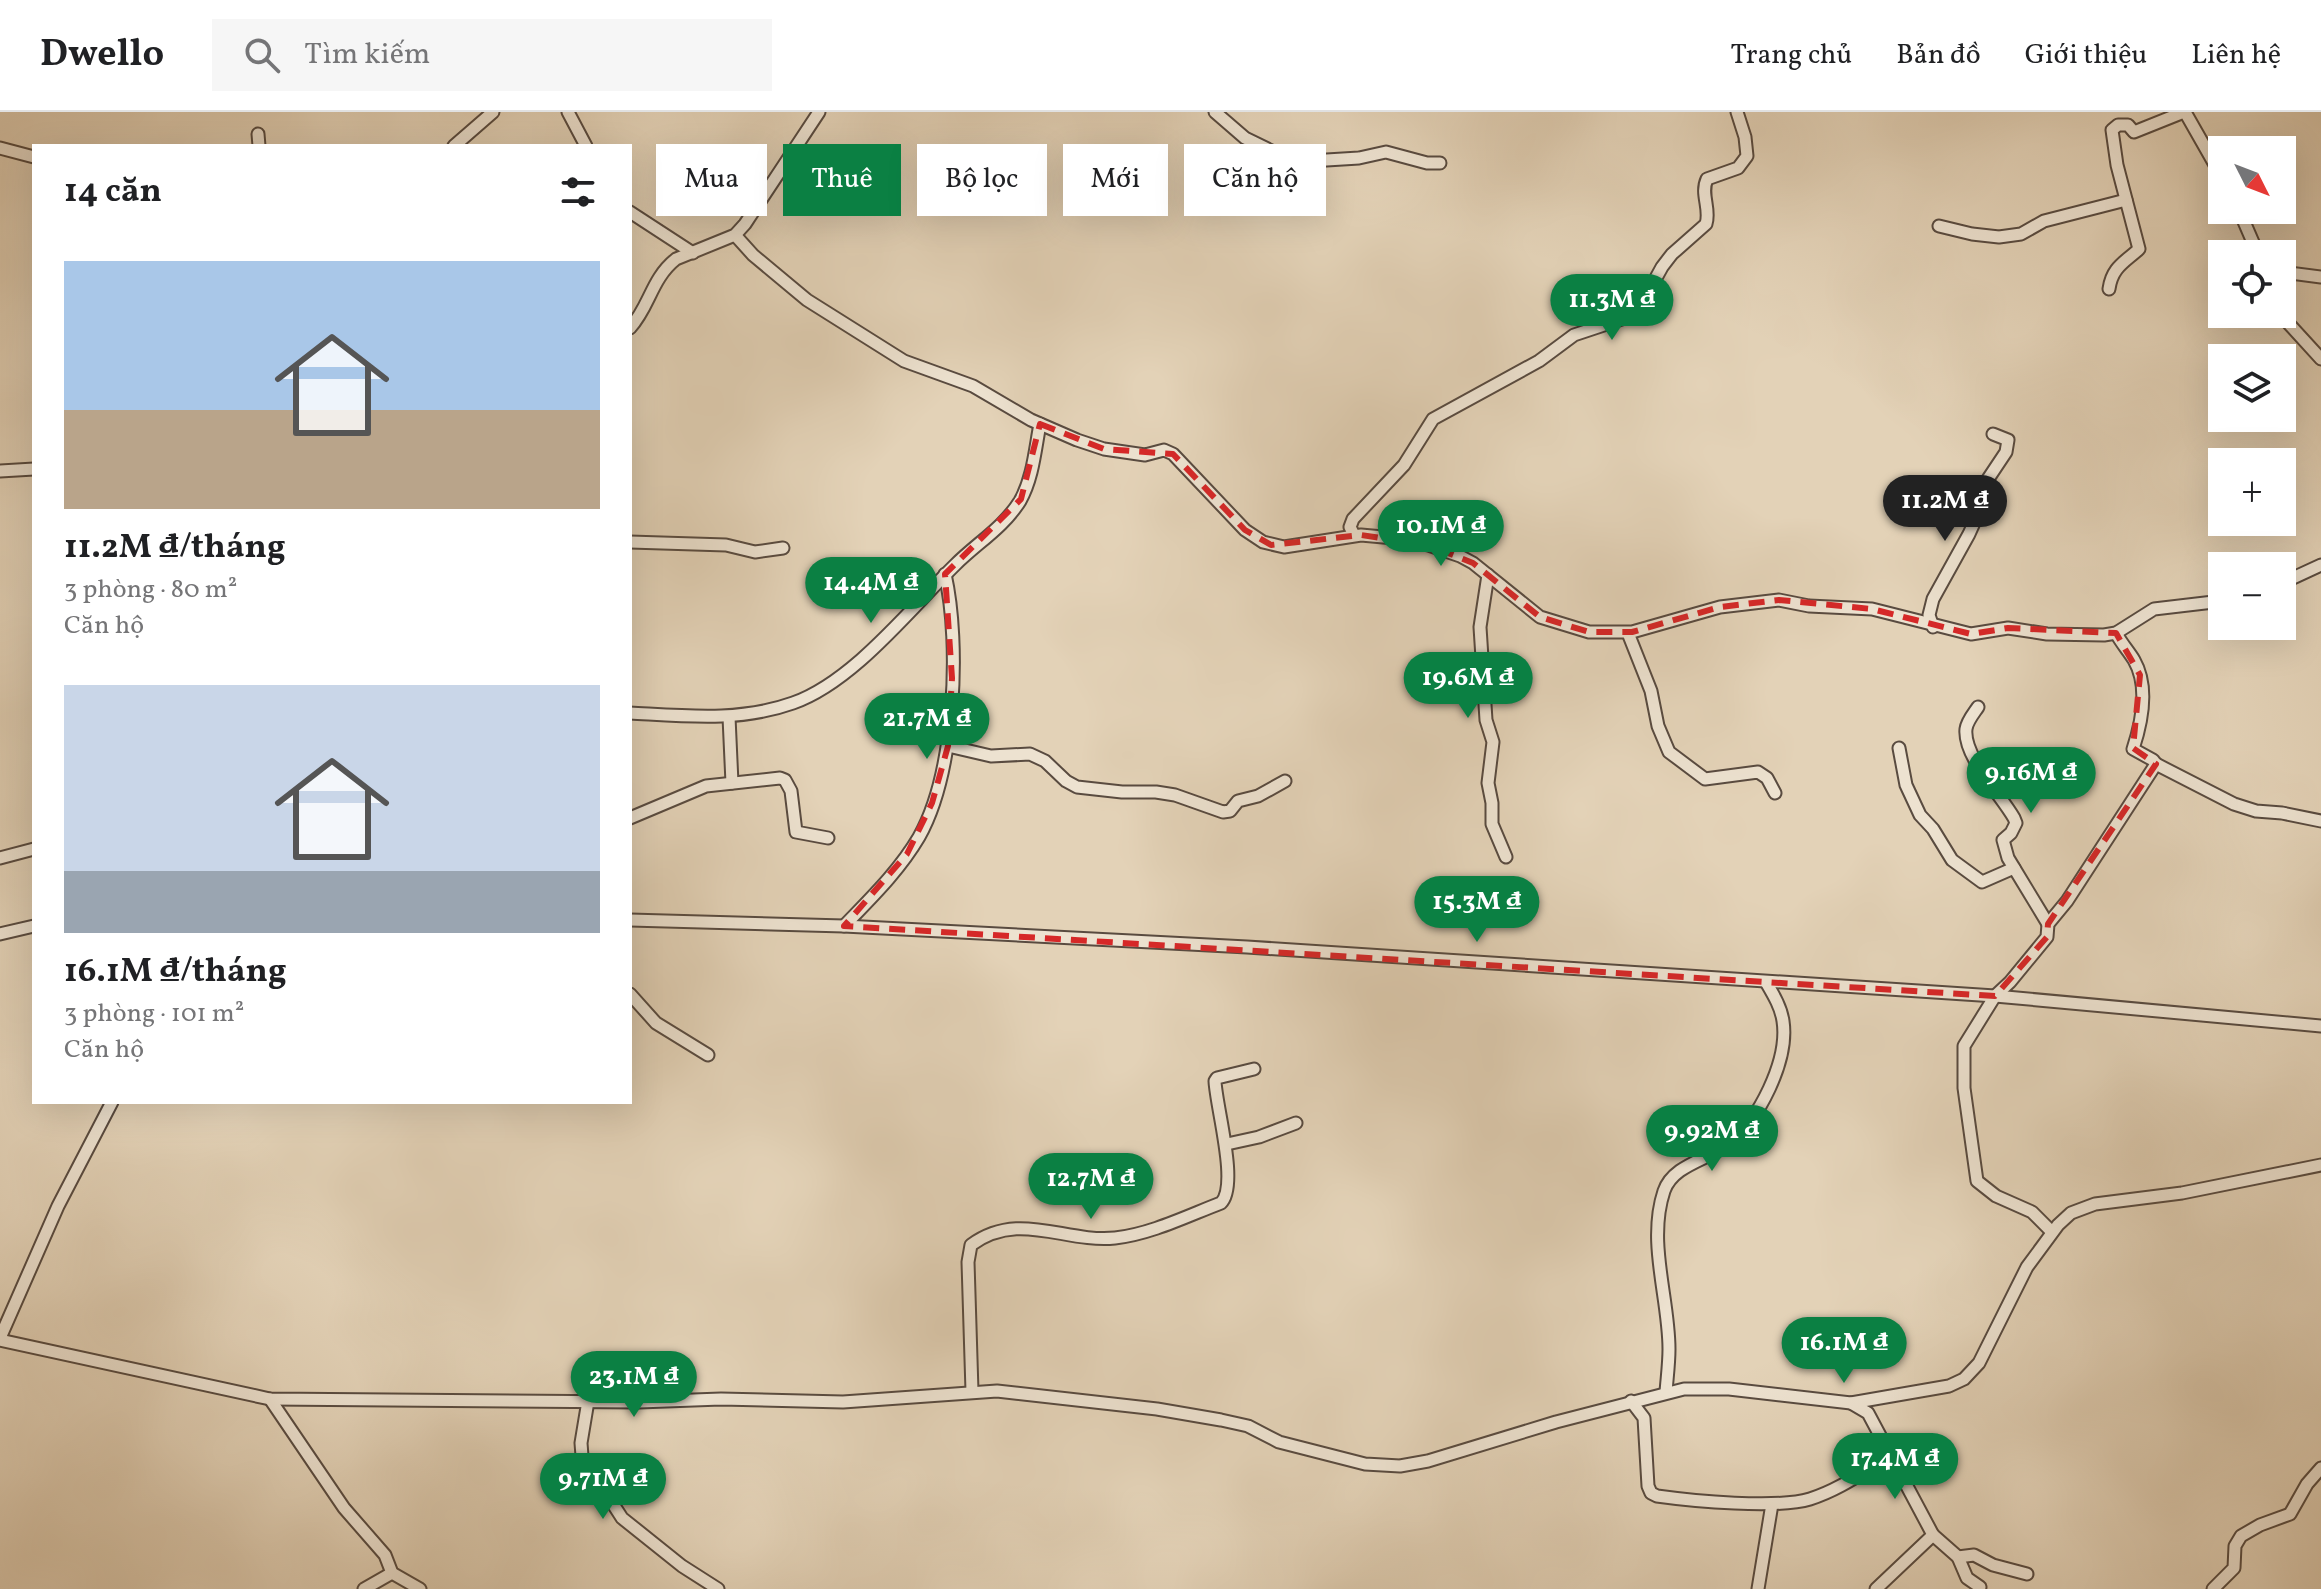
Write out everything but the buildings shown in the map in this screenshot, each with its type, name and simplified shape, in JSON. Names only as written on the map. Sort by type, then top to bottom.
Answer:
[{"type":"street","points":[[456,144],[493,112]]},
{"type":"street","points":[[568,112],[585,144]]},
{"type":"street","points":[[632,325],[662,272],[676,259],[735,235],[819,112]]},
{"type":"street","points":[[1215,112],[1245,138],[1294,162],[1359,158],[1386,152],[1427,163],[1440,163]]},
{"type":"street","points":[[1354,535],[1350,527],[1353,519],[1404,465],[1433,419],[1539,361],[1574,335],[1623,319],[1636,310],[1667,260],[1706,224],[1709,215],[1704,188],[1707,179],[1738,168],[1746,159],[1745,137],[1737,112]]},
{"type":"street","points":[[2109,289],[2114,270],[2139,249],[2111,138],[2112,130],[2118,125],[2128,125],[2134,132],[2185,112],[2208,152]]},
{"type":"street","points":[[0,148],[32,156]]},
{"type":"street","points":[[1939,226],[1999,237],[2021,234],[2044,221],[2126,200]]},
{"type":"street","points":[[632,213],[693,253]]},
{"type":"street","points":[[735,235],[753,255],[807,300],[904,361],[973,386],[1040,424],[1104,449],[1145,455],[1164,450],[1173,454],[1245,530],[1271,545],[1293,546],[1354,535],[1428,545],[1460,556],[1540,617],[1589,632],[1628,633],[1720,607],[1764,600],[1872,609],[1933,627],[1980,635],[2008,628],[2060,635],[2116,633],[2154,609],[2208,603]]},
{"type":"street","points":[[2296,274],[2321,277]]},
{"type":"street","points":[[2293,328],[2321,359]]},
{"type":"street","points":[[632,713],[729,717],[769,710],[813,694],[868,652],[945,574],[997,529],[1021,499],[1032,469],[1040,424]]},
{"type":"street","points":[[1933,627],[1929,615],[1933,599],[1983,503],[1988,477],[2006,452],[2008,440],[1993,434]]},
{"type":"street","points":[[0,471],[32,469]]},
{"type":"street","points":[[632,542],[726,545],[755,552],[783,548]]},
{"type":"street","points":[[2296,577],[2321,565]]},
{"type":"street","points":[[844,926],[883,888],[919,837],[938,786],[948,746],[954,641],[945,574]]},
{"type":"street","points":[[1488,575],[1480,627],[1486,720],[1493,742],[1488,783],[1492,824],[1506,857]]},
{"type":"street","points":[[1628,633],[1651,691],[1658,726],[1671,754],[1705,779],[1758,772],[1767,778],[1775,793]]},
{"type":"street","points":[[2116,633],[2140,675],[2142,704],[2133,749],[2234,804],[2256,811],[2321,821]]},
{"type":"street","points":[[1978,707],[1966,727],[1966,734],[1982,774],[2007,805],[2016,823],[2003,840],[2014,868],[2048,924]]},
{"type":"street","points":[[729,717],[732,783]]},
{"type":"street","points":[[948,746],[981,755],[1030,754],[1045,761],[1077,787],[1175,795],[1223,812],[1230,811],[1242,799],[1258,796],[1285,781]]},
{"type":"street","points":[[1899,748],[1906,785],[1920,815],[1933,829],[1952,860],[1982,882],[2014,868]]},
{"type":"street","points":[[2052,1232],[2032,1212],[1987,1191],[1974,1175],[1964,1088],[1964,1046],[1995,996],[2047,937],[2048,924],[2067,901],[2156,764]]},
{"type":"street","points":[[632,817],[706,786],[780,778],[785,780],[791,791],[796,832],[828,838]]},
{"type":"street","points":[[0,858],[32,850]]},
{"type":"street","points":[[632,920],[1144,940],[1995,996],[2321,1026]]},
{"type":"street","points":[[0,934],[32,926]]},
{"type":"street","points":[[1666,1392],[1669,1348],[1661,1285],[1659,1224],[1663,1194],[1668,1182],[1677,1173],[1733,1140],[1752,1117],[1772,1081],[1782,1053],[1783,1022],[1766,982]]},
{"type":"street","points":[[632,996],[656,1023],[708,1055]]},
{"type":"street","points":[[972,1391],[968,1262],[971,1245],[999,1232],[1031,1228],[1088,1238],[1119,1238],[1221,1203],[1226,1195],[1227,1144],[1215,1081],[1254,1069]]},
{"type":"street","points":[[111,1104],[58,1206],[0,1339],[270,1399],[843,1402],[972,1391],[1020,1393],[1221,1420],[1248,1426],[1279,1442],[1365,1464],[1388,1466],[1428,1461],[1631,1401],[1691,1388],[1729,1389],[1851,1403],[1949,1386],[1964,1379],[1984,1354],[2027,1267],[2052,1232],[2071,1213],[2095,1204],[2182,1193],[2321,1165]]},
{"type":"street","points":[[1227,1144],[1259,1137],[1296,1123]]},
{"type":"street","points":[[270,1399],[344,1508],[385,1555],[392,1573],[420,1589]]},
{"type":"street","points":[[588,1401],[581,1443],[582,1456],[622,1518],[682,1566],[718,1589]]},
{"type":"street","points":[[1631,1401],[1644,1418],[1651,1493],[1666,1497],[1772,1504],[1806,1501],[1891,1456]]},
{"type":"street","points":[[1851,1403],[1868,1413],[1933,1535],[1958,1557],[1967,1578],[1980,1587]]},
{"type":"street","points":[[2213,1589],[2234,1568],[2235,1546],[2241,1536],[2290,1514],[2307,1484],[2321,1468]]},
{"type":"street","points":[[1758,1589],[1772,1504]]},
{"type":"street","points":[[1881,1588],[1933,1535]]},
{"type":"street","points":[[1958,1557],[1974,1555],[1993,1565],[2027,1574]]},
{"type":"street","points":[[364,1589],[392,1573]]},
{"type":"highlighted area","points":[[1040,424],[1104,449],[1173,454],[1245,530],[1271,545],[1361,535],[1428,545],[1473,563],[1540,617],[1589,632],[1632,632],[1720,607],[1779,600],[1872,609],[1971,634],[2008,628],[2116,633],[2140,675],[2133,748],[2156,764],[2048,924],[2047,937],[1995,996],[844,926],[907,854],[932,803],[948,746],[952,678],[945,574],[1021,499]]}]
